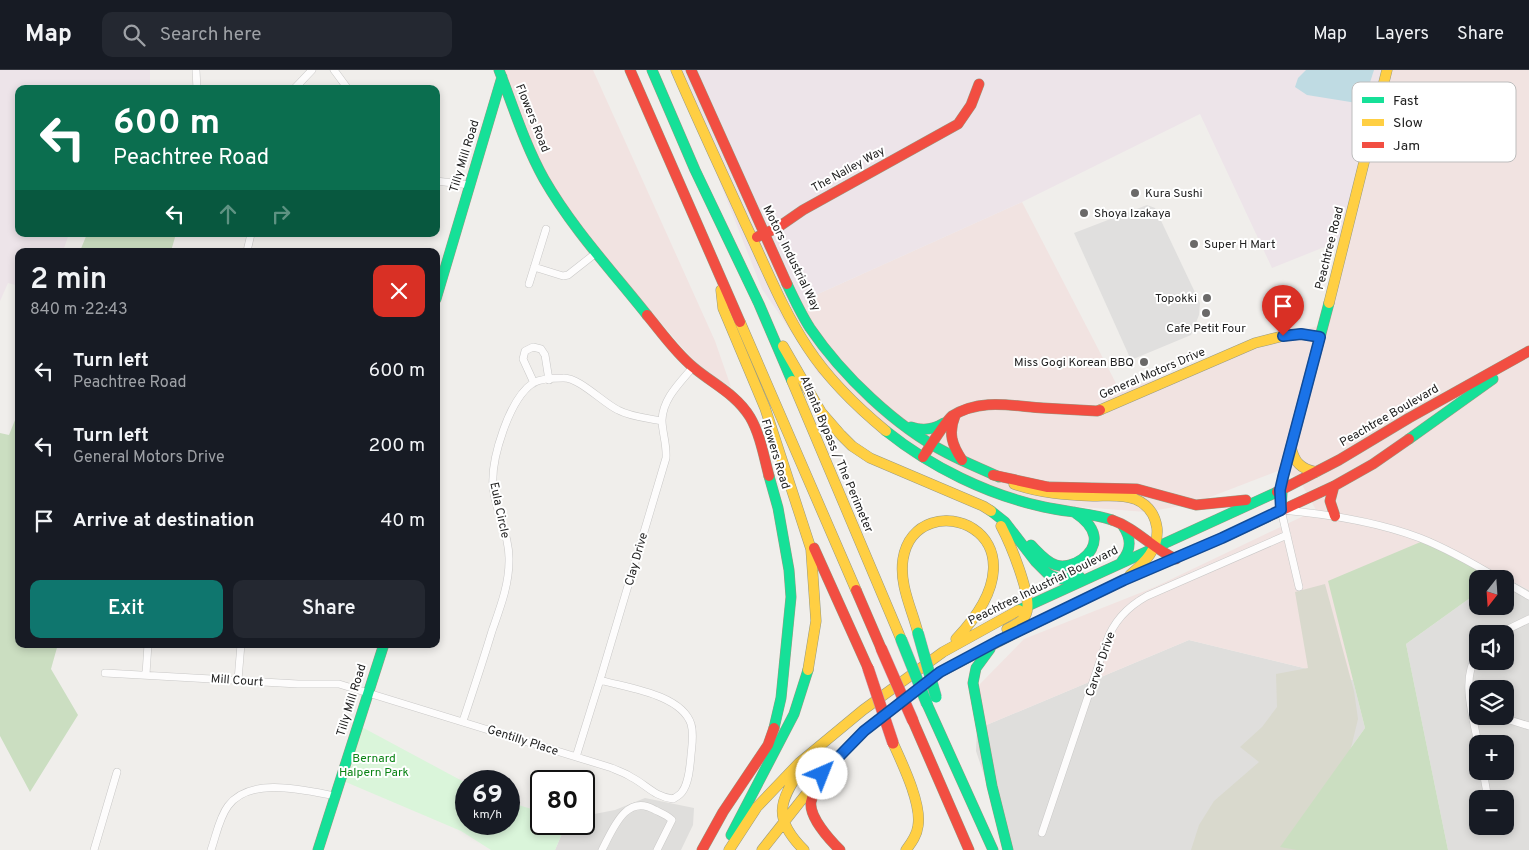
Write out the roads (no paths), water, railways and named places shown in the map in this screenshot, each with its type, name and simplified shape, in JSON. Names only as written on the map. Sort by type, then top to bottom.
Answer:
[{"type":"main road","points":[[630,70],[969,850]]},
{"type":"main road","name":"Atlanta Bypass / The Perimeter","points":[[652,70],[695,170],[759,304],[900,639],[932,700]]},
{"type":"main road","name":"Motors Industrial Way","points":[[676,70],[758,236],[816,336],[853,381],[880,407],[931,444],[946,454],[993,475],[1040,493],[1124,497],[1136,500],[1149,508],[1157,523],[1158,530],[1154,548]]},
{"type":"main road","name":"Motors Industrial Way","points":[[691,70],[793,324],[818,364],[840,390],[877,424],[911,450],[970,482],[1035,504],[1121,523],[1154,548],[1176,559]]},
{"type":"main road","name":"Flowers Road","points":[[500,73],[528,145],[543,177],[561,206],[596,253],[671,345],[693,367],[730,393],[748,415],[758,438],[778,508],[791,584],[782,698],[768,745],[723,812],[702,850]]},
{"type":"main road","name":"Tilly Mill Road","points":[[440,285],[493,109],[500,73]]},
{"type":"main road","name":"The Nalley Way","points":[[758,236],[777,228],[802,210],[958,124],[965,117],[972,104],[979,84]]},
{"type":"main road","name":"Tilly Mill Road","points":[[493,109],[501,106],[514,106]]},
{"type":"main road","name":"Peachtree Road","points":[[1281,510],[1280,490],[1364,162]]},
{"type":"main road","points":[[720,280],[723,308],[765,408],[806,530],[811,550],[816,622],[808,672],[794,714],[736,823],[725,850]]},
{"type":"main road","points":[[759,304],[817,405],[837,432],[870,458],[983,506],[1056,565],[1066,566],[1076,563],[1088,556],[1092,550],[1094,535],[1083,518],[1074,512]]},
{"type":"main road","name":"General Motors Drive","points":[[902,423],[922,430],[940,426],[954,415],[988,404],[1097,411],[1254,343],[1301,334],[1320,337]]},
{"type":"main road","name":"Peachtree Boulevard","points":[[1261,498],[1316,472],[1529,351]]},
{"type":"main road","name":"Peachtree Boulevard","points":[[1281,510],[1334,486],[1373,464],[1440,418],[1529,351]]},
{"type":"main road","points":[[923,457],[954,415]]},
{"type":"main road","points":[[954,415],[951,423],[950,440],[964,462]]},
{"type":"main road","points":[[1291,447],[1294,460],[1298,466],[1316,472]]},
{"type":"main road","points":[[993,475],[1048,487],[1137,489],[1196,505],[1261,498]]},
{"type":"main road","points":[[1334,486],[1330,493],[1329,503],[1334,516]]},
{"type":"main road","points":[[762,850],[822,774],[864,731],[962,655],[1020,622],[1025,616],[1028,606],[1012,548],[1002,527],[987,512],[963,498]]},
{"type":"main road","name":"Peachtree Industrial Boulevard","points":[[729,850],[742,828],[786,775],[863,710],[943,652],[984,628],[1028,606],[1261,498]]},
{"type":"main road","points":[[940,672],[998,641],[1124,580],[1176,559],[1281,510]]},
{"type":"main road","points":[[943,652],[975,618],[988,596],[993,581],[994,566],[991,547],[985,537],[970,525],[951,520],[936,522],[919,532],[907,546],[902,565],[903,578],[918,633],[932,700],[946,746],[993,850]]},
{"type":"main road","points":[[1005,522],[1041,567],[1054,578],[1068,579],[1095,574]]},
{"type":"main road","points":[[1121,523],[1130,544],[1127,556],[1122,561]]},
{"type":"main road","points":[[806,530],[868,668],[893,743],[915,798],[919,823],[915,838],[906,850]]},
{"type":"main road","points":[[1124,580],[1147,560],[1154,548]]},
{"type":"main road","points":[[998,641],[978,664],[972,683],[1008,850]]},
{"type":"main road","name":"Tilly Mill Road","points":[[318,850],[383,648]]},
{"type":"main road","points":[[804,850],[783,824],[782,806],[786,794],[800,770],[817,748]]},
{"type":"main road","points":[[822,774],[813,795],[811,806],[824,831],[840,850]]},
{"type":"street","points":[[196,70],[197,85]]},
{"type":"street","points":[[298,85],[312,70]]},
{"type":"street","points":[[334,70],[345,85]]},
{"type":"street","points":[[440,181],[470,185]]},
{"type":"street","points":[[529,284],[546,229]]},
{"type":"street","points":[[534,267],[563,276],[568,275],[596,253]]},
{"type":"street","points":[[549,380],[545,355],[541,348],[533,347],[525,351],[523,359],[534,383],[566,378],[576,382],[619,411],[637,417],[662,421]]},
{"type":"street","name":"Clay Drive","points":[[576,757],[666,458],[662,421],[665,403],[693,367]]},
{"type":"street","name":"Eula Circle","points":[[463,721],[505,592],[509,560],[507,539],[493,489],[496,452],[515,403],[534,383]]},
{"type":"street","points":[[1299,587],[1281,510],[1334,516],[1378,525],[1419,538],[1449,551],[1483,570]]},
{"type":"street","name":"Carver Drive","points":[[1042,832],[1108,635],[1117,621],[1131,606],[1147,596],[1287,535]]},
{"type":"street","points":[[1514,587],[1529,596]]},
{"type":"street","points":[[1514,626],[1529,619]]},
{"type":"street","points":[[146,674],[148,648]]},
{"type":"street","points":[[238,680],[241,648]]},
{"type":"street","name":"Mill Court","points":[[105,673],[298,684],[339,684],[368,692]]},
{"type":"street","name":"Gentilly Place","points":[[368,692],[612,768],[632,777],[662,797],[673,799],[682,792],[690,764],[693,734],[687,717],[676,704],[600,680]]},
{"type":"street","points":[[1514,721],[1529,726]]},
{"type":"street","points":[[94,850],[117,772]]},
{"type":"street","points":[[212,850],[221,819],[228,806],[238,796],[251,790],[283,788],[335,796]]},
{"type":"street","points":[[602,850],[630,806],[640,804],[650,806],[672,820],[657,850]]},
{"type":"water","points":[[1306,70],[1374,70],[1370,82],[1352,82],[1352,102],[1307,95],[1295,87],[1298,78]]},
{"type":"place","name":"Kura Sushi","points":[[1135,193]]},
{"type":"place","name":"Shoya Izakaya","points":[[1084,213]]},
{"type":"place","name":"Super H Mart","points":[[1194,244]]},
{"type":"place","name":"Topokki","points":[[1207,298]]},
{"type":"place","name":"Cafe Petit Four","points":[[1206,313]]},
{"type":"place","name":"Miss Gogi Korean BBQ","points":[[1144,362]]},
{"type":"park label","name":"Bernard Halpern Park","points":[[374,765]]}]
